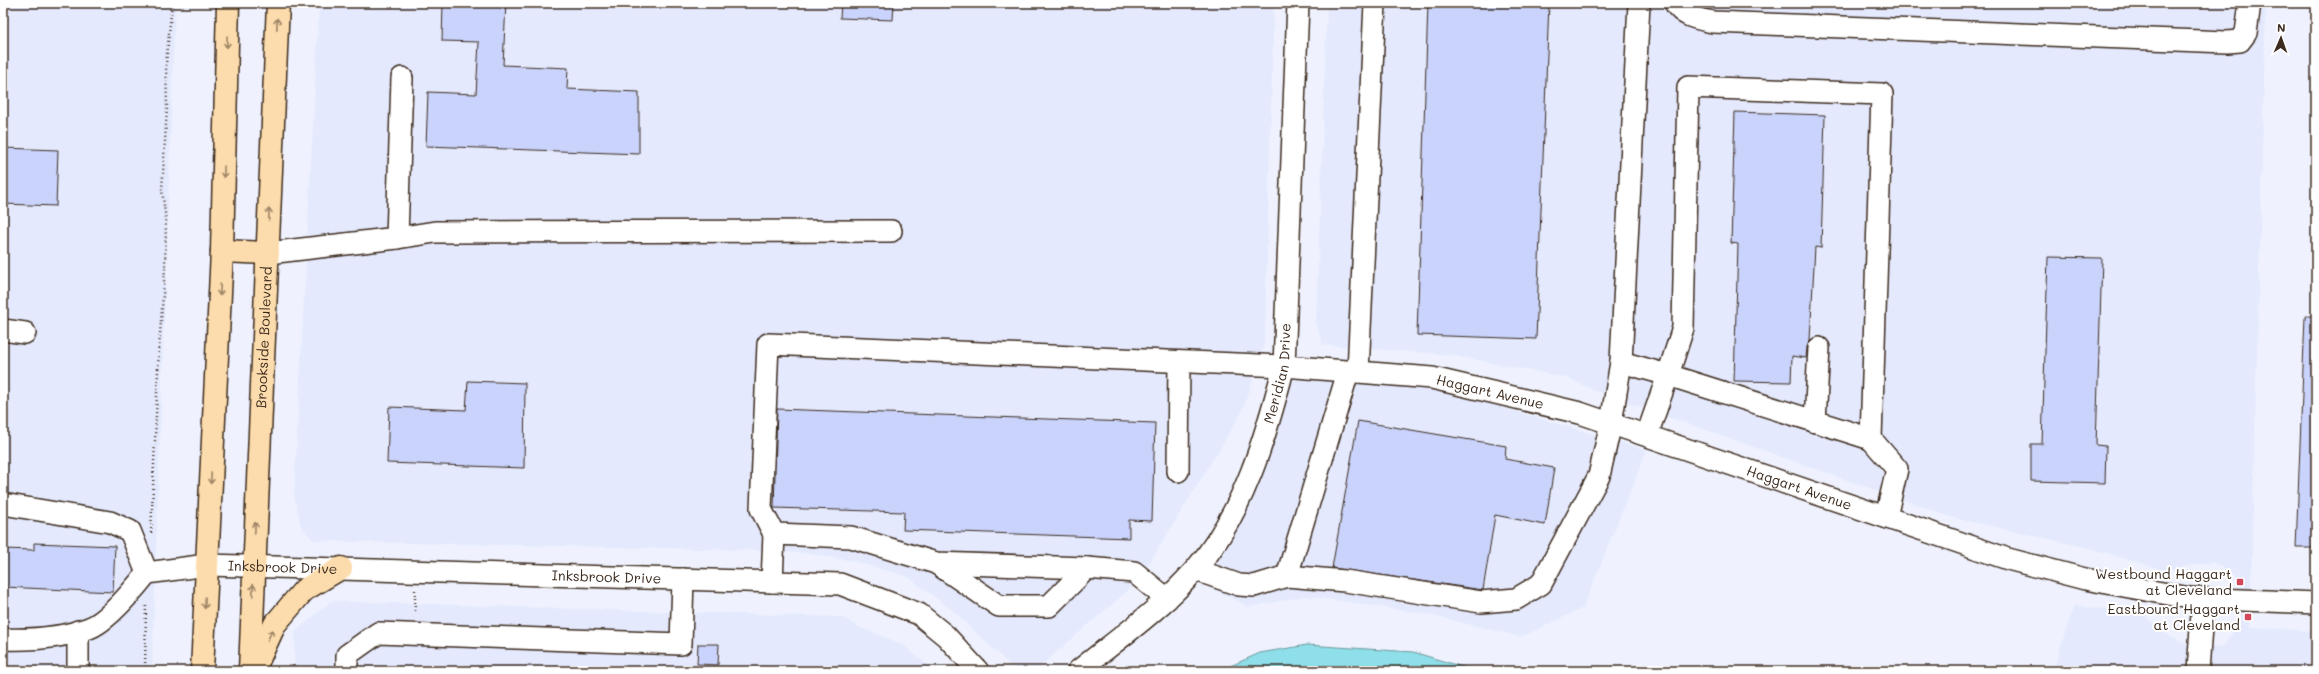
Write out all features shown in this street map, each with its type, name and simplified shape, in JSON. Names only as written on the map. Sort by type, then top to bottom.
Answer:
[{"type":"main road","points":[[202,671],[222,251],[228,3]]},
{"type":"main road","name":"Brookside Boulevard","points":[[250,671],[253,567],[278,3]]},
{"type":"main road","points":[[222,251],[268,253]]},
{"type":"main road","points":[[254,671],[274,624],[304,590],[341,568]]},
{"type":"street","name":"Meridian Drive","points":[[1078,671],[1167,599],[1196,570],[1225,527],[1248,479],[1273,409],[1284,366],[1298,3]]},
{"type":"street","points":[[1287,576],[1353,372],[1375,3]]},
{"type":"street","points":[[1196,570],[1239,586],[1254,586],[1287,576],[1345,581],[1481,602],[1516,599],[1541,584],[1599,476],[1611,423],[1621,362],[1639,3]]},
{"type":"street","points":[[1675,3],[1679,10],[1690,17],[1713,22],[2227,42],[2240,41],[2246,33],[2250,3]]},
{"type":"street","points":[[397,238],[402,78]]},
{"type":"street","points":[[1647,435],[1683,328],[1688,87],[1882,94],[1871,439]]},
{"type":"street","points":[[268,253],[397,238],[435,232],[891,231]]},
{"type":"street","points":[[3,330],[25,333]]},
{"type":"street","name":"Haggart Avenue","points":[[774,534],[761,509],[768,344],[1284,366],[1432,378],[1580,412],[2008,559],[2084,579],[2203,598],[2316,603]]},
{"type":"street","points":[[1815,422],[1819,348]]},
{"type":"street","points":[[1178,471],[1179,362]]},
{"type":"street","points":[[1621,362],[1668,375],[1871,439],[1897,469],[1886,517]]},
{"type":"street","points":[[3,504],[110,522],[130,531],[147,573],[127,598],[90,628],[35,640],[3,639]]},
{"type":"street","points":[[772,582],[774,534],[851,537],[936,563],[1087,568],[1134,572],[1167,599]]},
{"type":"street","points":[[936,563],[999,606],[1049,606],[1087,568]]},
{"type":"street","name":"Inksbrook Drive","points":[[147,573],[207,564],[253,567],[341,568],[840,584],[892,602],[919,614],[946,636],[978,671]]},
{"type":"street","points":[[347,671],[347,655],[378,633],[681,644],[683,579]]},
{"type":"street","points":[[2198,671],[2203,598]]},
{"type":"street","points":[[78,630],[78,671]]},
{"type":"path","points":[[151,535],[159,347],[165,268],[166,221],[162,190],[167,108],[166,64],[172,3]]},
{"type":"path","points":[[415,581],[415,611]]},
{"type":"path","points":[[146,602],[146,671]]},
{"type":"shaded area","points":[[3,3],[175,3],[152,671],[3,671]]},
{"type":"shaded area","points":[[319,3],[1274,3],[1265,332],[1262,354],[1241,414],[1138,582],[1035,671],[1023,671],[1010,665],[951,609],[908,577],[853,561],[812,554],[750,550],[314,541],[301,526],[294,495]]},
{"type":"shaded area","points":[[1327,3],[2266,3],[2250,627],[2316,631],[2316,671],[2053,671],[2074,605],[2144,615],[2170,637],[2195,647],[2222,647],[2236,628],[2242,610],[2237,577],[2213,562],[2163,570],[2093,549],[1954,518],[1595,391],[1568,378],[1451,355],[1323,345],[1316,325]]},
{"type":"shaded area","points":[[1289,374],[1430,386],[1647,450],[1583,608],[1521,637],[1426,614],[1306,596],[1249,607],[1200,583],[1239,525],[1262,475]]},
{"type":"shaded area","points":[[331,601],[842,617],[857,626],[902,644],[935,671],[294,671],[295,632]]},
{"type":"water","points":[[1307,645],[1413,652],[1476,671],[1219,671],[1260,653]]},
{"type":"building","points":[[443,3],[506,3],[503,65],[568,68],[567,89],[639,92],[639,154],[426,146],[428,92],[476,94],[479,42],[442,41]]},
{"type":"building","points":[[841,3],[894,3],[893,20],[840,18]]},
{"type":"building","points":[[1428,3],[1549,3],[1536,339],[1417,335]]},
{"type":"building","points":[[1735,112],[1825,115],[1821,248],[1815,247],[1810,340],[1807,347],[1806,358],[1792,356],[1791,382],[1734,381],[1738,244],[1731,243]]},
{"type":"building","points":[[3,148],[58,150],[56,206],[3,204]]},
{"type":"building","points":[[2048,257],[2102,258],[2096,445],[2106,446],[2105,483],[2031,481],[2031,444],[2042,444]]},
{"type":"building","points":[[2305,316],[2316,316],[2316,548],[2296,548]]},
{"type":"building","points":[[468,381],[525,383],[524,468],[387,463],[389,407],[466,410]]},
{"type":"building","points":[[777,409],[1155,423],[1152,521],[1129,520],[1129,538],[903,530],[904,512],[774,508]]},
{"type":"building","points":[[1358,421],[1506,446],[1505,459],[1554,468],[1545,525],[1495,515],[1483,590],[1332,568]]},
{"type":"building","points":[[34,543],[115,546],[113,592],[3,587],[3,549],[34,550]]},
{"type":"building","points":[[698,644],[719,644],[718,665],[697,664]]},
{"type":"place","name":"Westbound Haggart at Cleveland","points":[[2240,582]]},
{"type":"place","name":"Eastbound Haggart at Cleveland","points":[[2248,617]]}]
